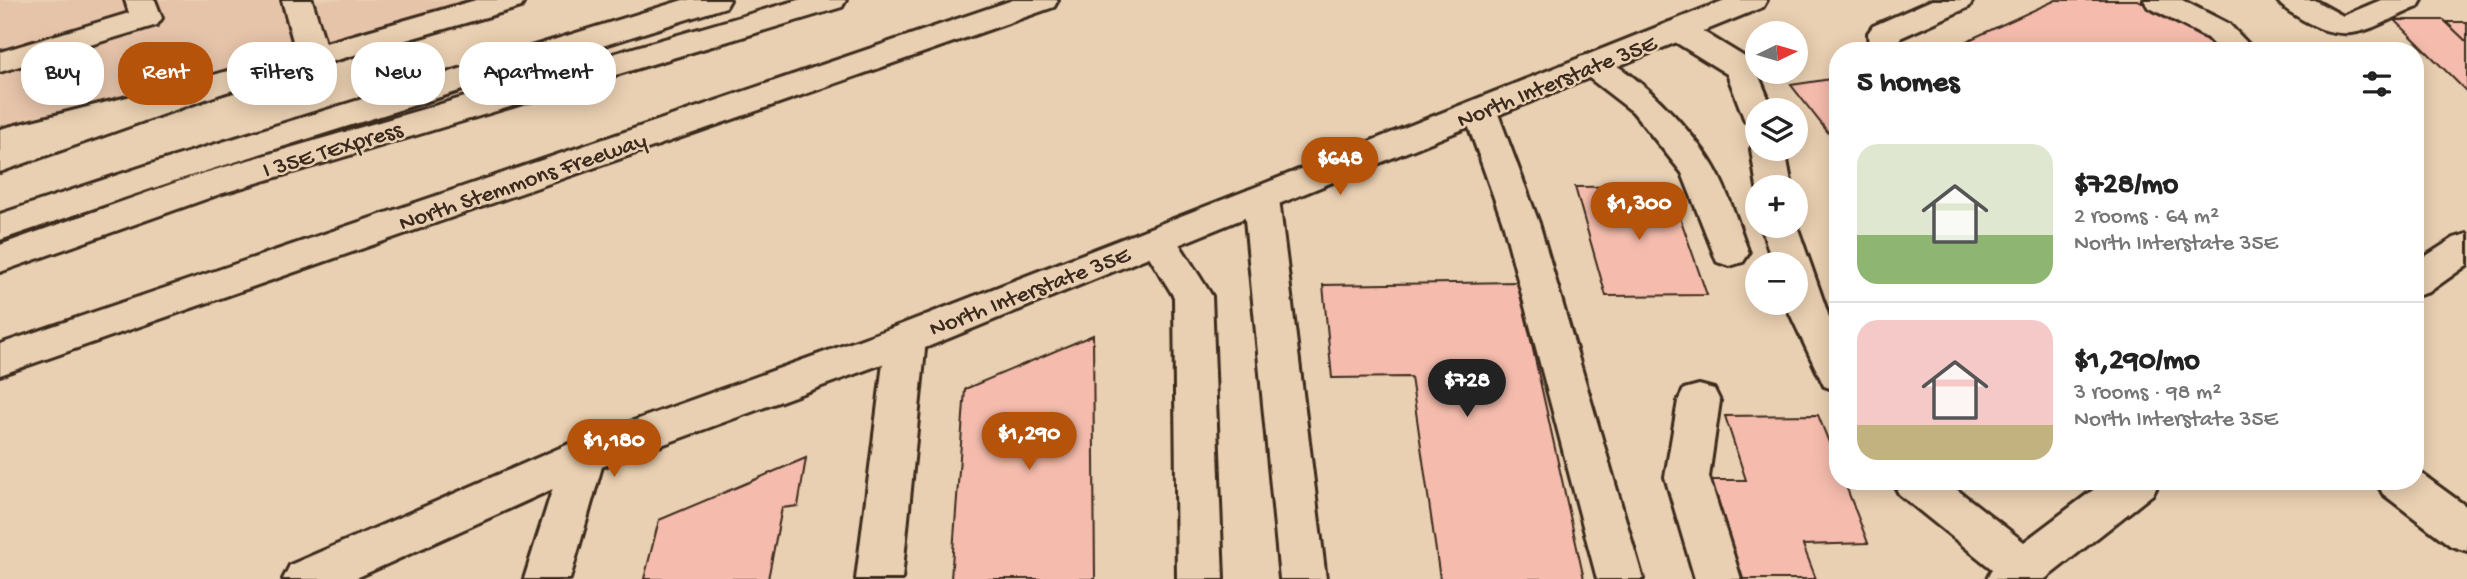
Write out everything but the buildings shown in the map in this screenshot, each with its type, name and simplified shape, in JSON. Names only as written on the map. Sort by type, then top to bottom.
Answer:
[{"type":"main road","points":[[0,62],[146,18],[140,0]]},
{"type":"main road","points":[[297,0],[309,42]]},
{"type":"main road","points":[[337,49],[510,0]]},
{"type":"main road","points":[[0,227],[161,173],[715,0]]},
{"type":"main road","name":"I 35E TEXpress","points":[[0,259],[206,186],[831,0]]},
{"type":"main road","name":"North Stemmons Freeway","points":[[0,360],[1043,0]]},
{"type":"main road","name":"North Interstate 35E","points":[[306,579],[584,456],[906,339],[1752,0]]},
{"type":"main road","points":[[1884,42],[1884,33],[1958,0]]},
{"type":"main road","points":[[2159,0],[2218,31],[2230,42]]},
{"type":"main road","points":[[2292,0],[2331,23],[2346,26],[2407,0]]},
{"type":"main road","points":[[1678,30],[1741,69],[1752,98]]},
{"type":"main road","points":[[1592,64],[1645,104],[1698,170],[1730,253]]},
{"type":"main road","points":[[0,140],[137,105]]},
{"type":"main road","points":[[0,160],[157,105]]},
{"type":"main road","points":[[1480,111],[1521,223],[1620,579]]},
{"type":"main road","points":[[1261,199],[1303,579]]},
{"type":"main road","points":[[1158,240],[1193,296],[1200,579]]},
{"type":"main road","points":[[2424,276],[2467,247]]},
{"type":"main road","points":[[1808,314],[1829,357]]},
{"type":"main road","points":[[879,579],[906,339]]},
{"type":"main road","points":[[1699,401],[1687,477],[1718,579]]},
{"type":"main road","points":[[547,579],[584,456]]},
{"type":"main road","points":[[1924,490],[2017,574],[2126,490]]},
{"type":"main road","points":[[2410,490],[2467,532]]},
{"type":"shaded area","points":[[0,0],[479,0],[337,45],[337,42],[227,42],[227,80],[213,84],[213,42],[118,42],[118,105],[148,105],[0,152]]}]
